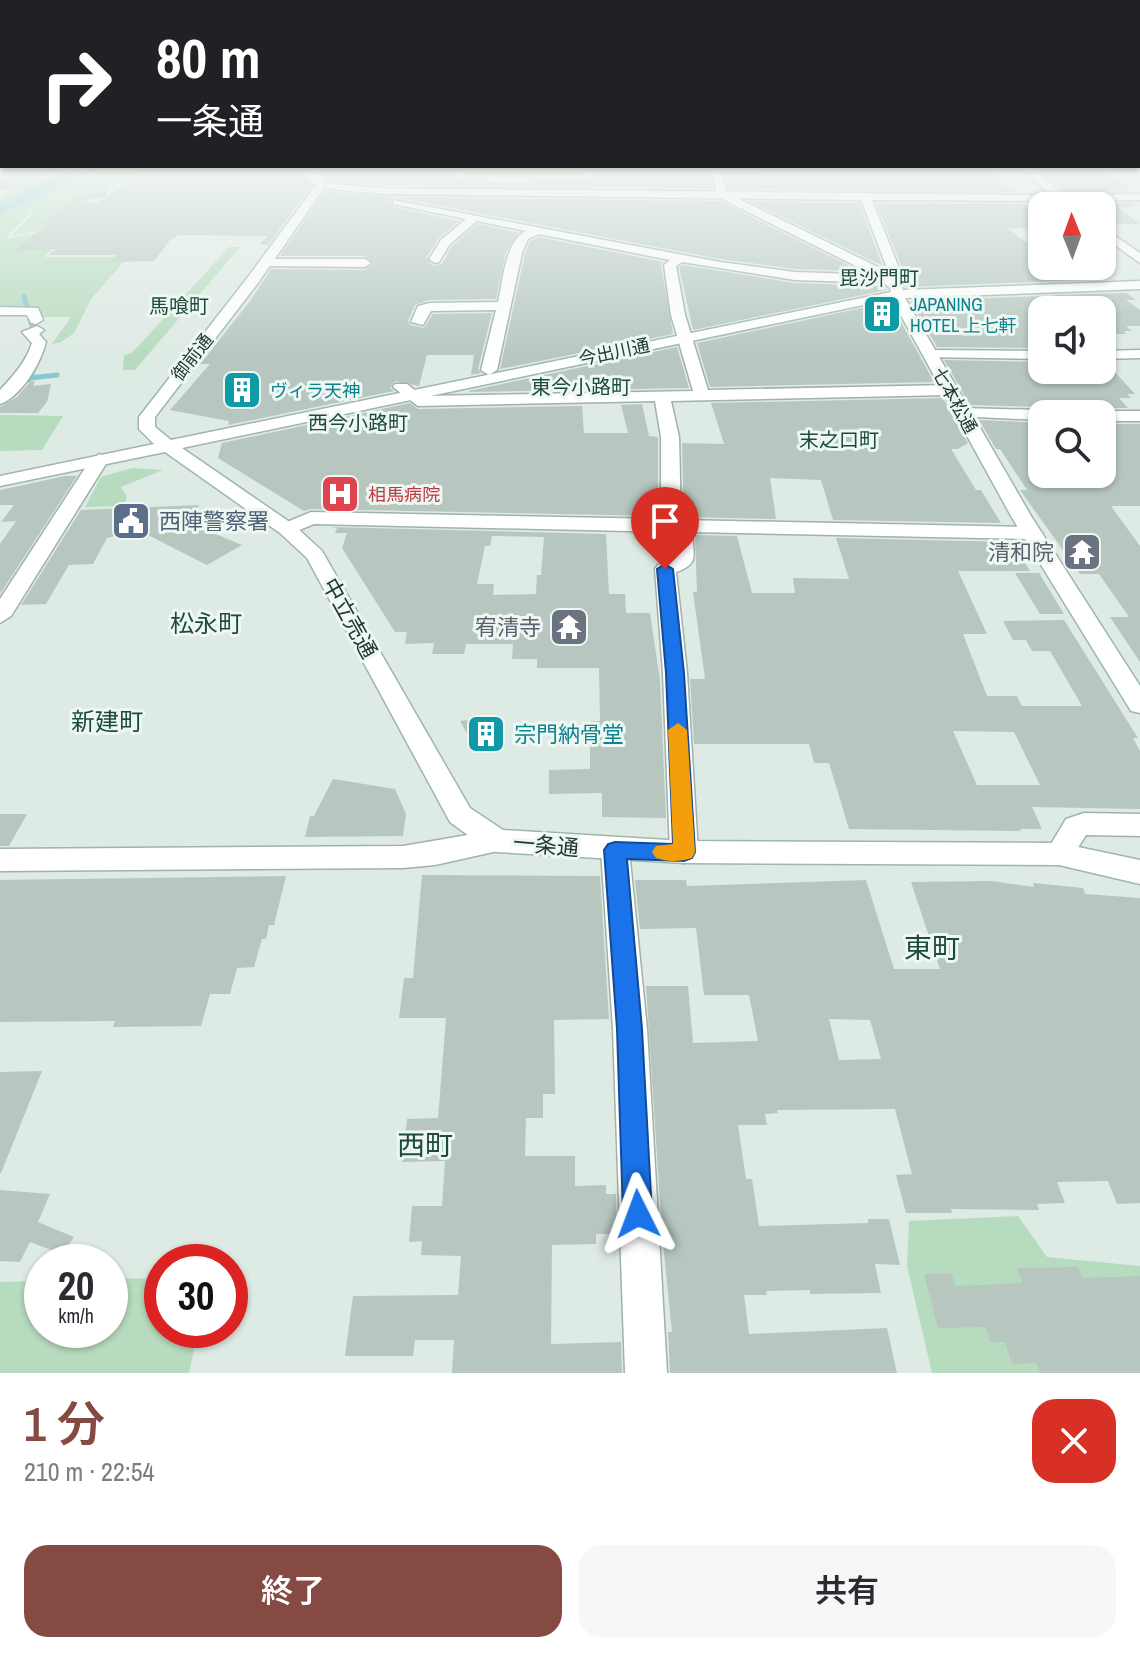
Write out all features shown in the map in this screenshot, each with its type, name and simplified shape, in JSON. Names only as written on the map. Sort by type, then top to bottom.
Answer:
[{"type":"street","name":"御前通","points":[[161,441],[147,429],[147,417],[289,230]]},
{"type":"street","points":[[435,259],[445,242],[459,230]]},
{"type":"street","points":[[489,370],[505,306],[507,281],[516,253],[523,237],[538,230]]},
{"type":"street","points":[[545,230],[680,258],[795,276],[895,287]]},
{"type":"street","points":[[788,230],[895,287]]},
{"type":"street","name":"七本松通","points":[[878,230],[893,268],[899,301],[931,354],[948,390],[1032,533],[1140,705]]},
{"type":"street","points":[[1116,241],[1140,259]]},
{"type":"street","points":[[680,258],[670,265],[682,334],[702,395]]},
{"type":"street","points":[[265,263],[365,263]]},
{"type":"street","name":"今出川通","points":[[0,469],[161,441],[895,287],[1140,282]]},
{"type":"street","points":[[418,322],[423,309],[430,307],[505,306]]},
{"type":"street","points":[[0,311],[33,311],[37,325],[29,332],[39,342],[24,374],[0,399]]},
{"type":"street","name":"今出川通","points":[[406,391],[489,370],[682,334]]},
{"type":"street","points":[[931,354],[1028,355]]},
{"type":"street","points":[[1116,355],[1140,354]]},
{"type":"street","points":[[406,391],[418,401],[948,390]]},
{"type":"street","points":[[662,397],[670,437],[683,563],[665,569],[675,673],[684,852]]},
{"type":"street","points":[[962,413],[1028,415]]},
{"type":"street","points":[[1116,416],[1140,416]]},
{"type":"street","name":"今出川通","points":[[0,481],[100,459],[161,441]]},
{"type":"street","name":"中立売通","points":[[161,441],[287,529],[315,555],[460,815],[497,841]]},
{"type":"street","points":[[0,616],[100,459]]},
{"type":"street","points":[[287,529],[311,518],[1032,533]]},
{"type":"street","points":[[1059,854],[1076,827],[1084,824],[1140,825]]},
{"type":"street","name":"一条通","points":[[0,860],[403,857],[435,854],[497,841],[684,852],[1059,854],[1140,872]]},
{"type":"street","points":[[615,850],[630,1029],[646,1373]]},
{"type":"green space","points":[[0,230],[13,230],[8,239],[46,231],[63,238],[44,257],[128,257],[91,299],[74,333],[61,342],[52,344],[71,317],[42,317],[37,307],[0,315]]},
{"type":"green space","points":[[17,230],[39,230],[38,231],[12,235]]},
{"type":"green space","points":[[229,247],[240,247],[135,370],[123,370],[124,356],[133,352]]},
{"type":"green space","points":[[0,415],[63,416],[42,450],[0,451]]},
{"type":"green space","points":[[132,468],[163,470],[121,487],[127,497],[124,506],[85,507],[101,477]]},
{"type":"green space","points":[[1018,1216],[1047,1257],[1140,1266],[1140,1373],[932,1373],[907,1266],[909,1221]]},
{"type":"green space","points":[[144,1278],[144,1348],[194,1348],[189,1373],[0,1373],[0,1282],[24,1281],[24,1348],[128,1348],[128,1279]]},
{"type":"building","points":[[39,230],[279,230],[268,245],[260,244],[268,236],[179,235],[171,239],[154,261],[112,262],[117,255],[48,255],[56,249],[14,251]]},
{"type":"building","points":[[298,230],[448,230],[426,257],[433,266],[442,264],[452,246],[471,230],[519,233],[506,251],[496,299],[429,300],[415,305],[408,321],[410,325],[424,328],[433,314],[492,313],[478,369],[481,373],[471,375],[474,355],[427,355],[419,386],[395,381],[390,388],[394,391],[228,425],[229,421],[170,410],[210,364],[200,364],[251,300],[271,269],[365,270],[374,264],[365,256],[280,256]]},
{"type":"building","points":[[568,230],[778,230],[860,271],[795,269],[720,259]]},
{"type":"building","points":[[809,230],[869,230],[883,267]]},
{"type":"building","points":[[887,230],[1010,230],[1028,244],[1028,280],[1083,280],[905,287],[898,277],[902,267]]},
{"type":"building","points":[[539,237],[663,262],[673,334],[500,369],[525,254],[530,241]]},
{"type":"building","points":[[683,265],[795,283],[882,286],[887,290],[693,330],[679,267]]},
{"type":"building","points":[[1126,293],[1136,300],[1126,300],[1140,310],[1140,326],[1126,326],[1132,331],[1116,334],[1116,296],[1054,295]]},
{"type":"building","points":[[1028,297],[1028,348],[937,347],[910,301]]},
{"type":"building","points":[[890,302],[934,382],[710,387],[697,343]]},
{"type":"building","points":[[677,347],[689,388],[469,392],[469,391]]},
{"type":"building","points":[[944,360],[1028,362],[1028,384],[1116,384],[1116,373],[1135,394],[1127,394],[1131,398],[1119,398],[1128,408],[1116,408],[1116,400],[1028,400],[1028,407],[970,405]]},
{"type":"building","points":[[35,381],[33,386],[51,384],[47,402],[38,413],[0,413],[0,407]]},
{"type":"building","points":[[943,398],[968,443],[951,449],[1001,523],[833,520],[821,480],[770,478],[776,519],[684,517],[682,443],[724,444],[711,403]]},
{"type":"building","points":[[410,403],[418,409],[582,406],[584,433],[628,433],[621,405],[642,404],[649,436],[658,437],[658,516],[304,511],[218,458],[222,443]]},
{"type":"building","points":[[979,420],[1028,422],[1028,488],[1116,488],[1116,424],[1140,424],[1140,506],[1111,506],[1140,546],[1140,662],[1110,617],[1129,617],[1099,574],[1080,574],[1020,490],[1027,490],[1000,449],[996,449]]},
{"type":"building","points":[[77,476],[0,594],[0,544],[16,521],[1,522],[14,505],[0,505],[0,490]]},
{"type":"building","points":[[199,505],[191,524],[242,545],[207,565],[146,534],[107,538],[93,564],[69,565],[46,604],[21,605],[81,510]]},
{"type":"building","points":[[330,527],[606,534],[609,594],[625,594],[626,613],[650,613],[660,680],[666,818],[602,817],[602,793],[549,794],[549,770],[590,769],[590,721],[600,721],[599,668],[537,668],[537,659],[512,659],[513,644],[466,644],[464,654],[432,654],[434,643],[405,644],[407,632],[395,632],[342,548],[347,533],[335,533],[337,528]],"holes":[[[492,536],[544,537],[536,594],[493,595],[494,584],[477,584],[485,546],[490,546]]]},
{"type":"building","points":[[695,535],[737,536],[752,593],[795,593],[793,578],[849,579],[836,538],[1012,542],[1030,571],[958,571],[987,634],[963,634],[987,696],[1017,696],[1022,706],[1082,706],[1050,651],[1032,651],[1026,640],[1013,640],[1003,621],[1064,620],[1138,738],[1133,738],[1140,751],[1140,809],[1032,807],[1042,829],[1021,831],[849,829],[829,763],[814,763],[809,744],[694,744],[690,679],[705,679],[693,592],[697,592]],"holes":[[[953,731],[1014,732],[1040,785],[977,785]]]},
{"type":"building","points":[[1015,573],[1039,573],[1064,614],[1040,614]]},
{"type":"building","name":"宗門納骨堂","points":[[493,717],[505,725],[504,737],[489,745],[471,741],[460,721]]},
{"type":"building","points":[[333,779],[395,789],[406,814],[403,836],[305,837],[310,816],[314,816]]},
{"type":"building","points":[[0,814],[27,814],[9,846],[0,846]]},
{"type":"building","points":[[422,875],[600,876],[609,1019],[554,1020],[555,1094],[543,1094],[543,1118],[526,1118],[525,1156],[575,1156],[575,1186],[606,1185],[606,1194],[616,1194],[617,1234],[596,1234],[596,1244],[552,1245],[551,1344],[621,1342],[622,1373],[452,1373],[454,1340],[415,1340],[413,1356],[345,1356],[353,1296],[458,1295],[461,1256],[421,1255],[422,1241],[409,1242],[412,1206],[442,1206],[445,1161],[402,1162],[407,1119],[438,1118],[446,1018],[399,1018],[404,978],[413,978]]},
{"type":"building","points":[[286,876],[274,925],[269,925],[266,939],[262,939],[254,967],[237,968],[230,994],[210,994],[201,1026],[113,1027],[115,1021],[0,1022],[0,880]]},
{"type":"building","points":[[635,880],[686,880],[687,886],[866,880],[894,969],[940,969],[911,882],[991,881],[1034,887],[1033,883],[1083,888],[1085,894],[1140,898],[1140,1203],[1117,1204],[1108,1181],[1057,1182],[1065,1203],[1037,1204],[1039,1210],[951,1209],[952,1213],[906,1213],[896,1175],[912,1174],[895,1109],[777,1110],[778,1113],[765,1114],[767,1125],[738,1125],[746,1179],[752,1179],[759,1226],[868,1223],[868,1219],[889,1219],[900,1265],[875,1264],[881,1293],[810,1294],[810,1290],[744,1295],[749,1334],[887,1328],[897,1373],[670,1373],[668,1332],[672,1332],[662,1233],[646,986],[688,986],[693,1043],[758,1041],[749,995],[704,995],[696,928],[640,929]],"holes":[[[829,1019],[870,1020],[881,1059],[839,1060]]]},
{"type":"building","points":[[42,1071],[1,1173],[0,1173],[0,1072]]},
{"type":"building","points":[[0,1190],[50,1194],[38,1222],[74,1237],[69,1244],[30,1242],[24,1244],[20,1262],[0,1261]]},
{"type":"building","points":[[1078,1267],[1082,1278],[1140,1276],[1140,1373],[1040,1373],[1037,1363],[1012,1364],[1005,1342],[990,1342],[986,1327],[938,1328],[924,1274],[952,1274],[955,1286],[1022,1283],[1017,1268]]},
{"type":"waterway","points":[[24,296],[33,329],[39,335]]},
{"type":"waterway","points":[[29,380],[36,364]]},
{"type":"waterway","points":[[30,378],[57,375]]},
{"type":"slow traffic","points":[[663,852],[684,852],[678,730]]},
{"type":"place","name":"JAPANING HOTEL 上七軒","points":[[882,314]]},
{"type":"place","name":"ヴィラ天神","points":[[242,390]]},
{"type":"place","name":"相馬病院","points":[[340,494]]},
{"type":"place","name":"西陣警察署","points":[[131,521]]},
{"type":"place","name":"清和院","points":[[1082,552]]},
{"type":"place","name":"宥清寺","points":[[569,627]]},
{"type":"place","name":"宗門納骨堂","points":[[486,734]]},
{"type":"district","name":"毘沙門町","points":[[879,277]]},
{"type":"district","name":"馬喰町","points":[[179,305]]},
{"type":"district","name":"東今小路町","points":[[581,386]]},
{"type":"district","name":"西今小路町","points":[[358,422]]},
{"type":"district","name":"末之口町","points":[[839,439]]},
{"type":"district","name":"松永町","points":[[206,623]]},
{"type":"district","name":"新建町","points":[[107,721]]},
{"type":"district","name":"東町","points":[[932,948]]},
{"type":"district","name":"西町","points":[[425,1145]]},
{"type":"route","points":[[638,1214],[630,1029],[615,850],[684,852],[675,673],[665,569]]}]
